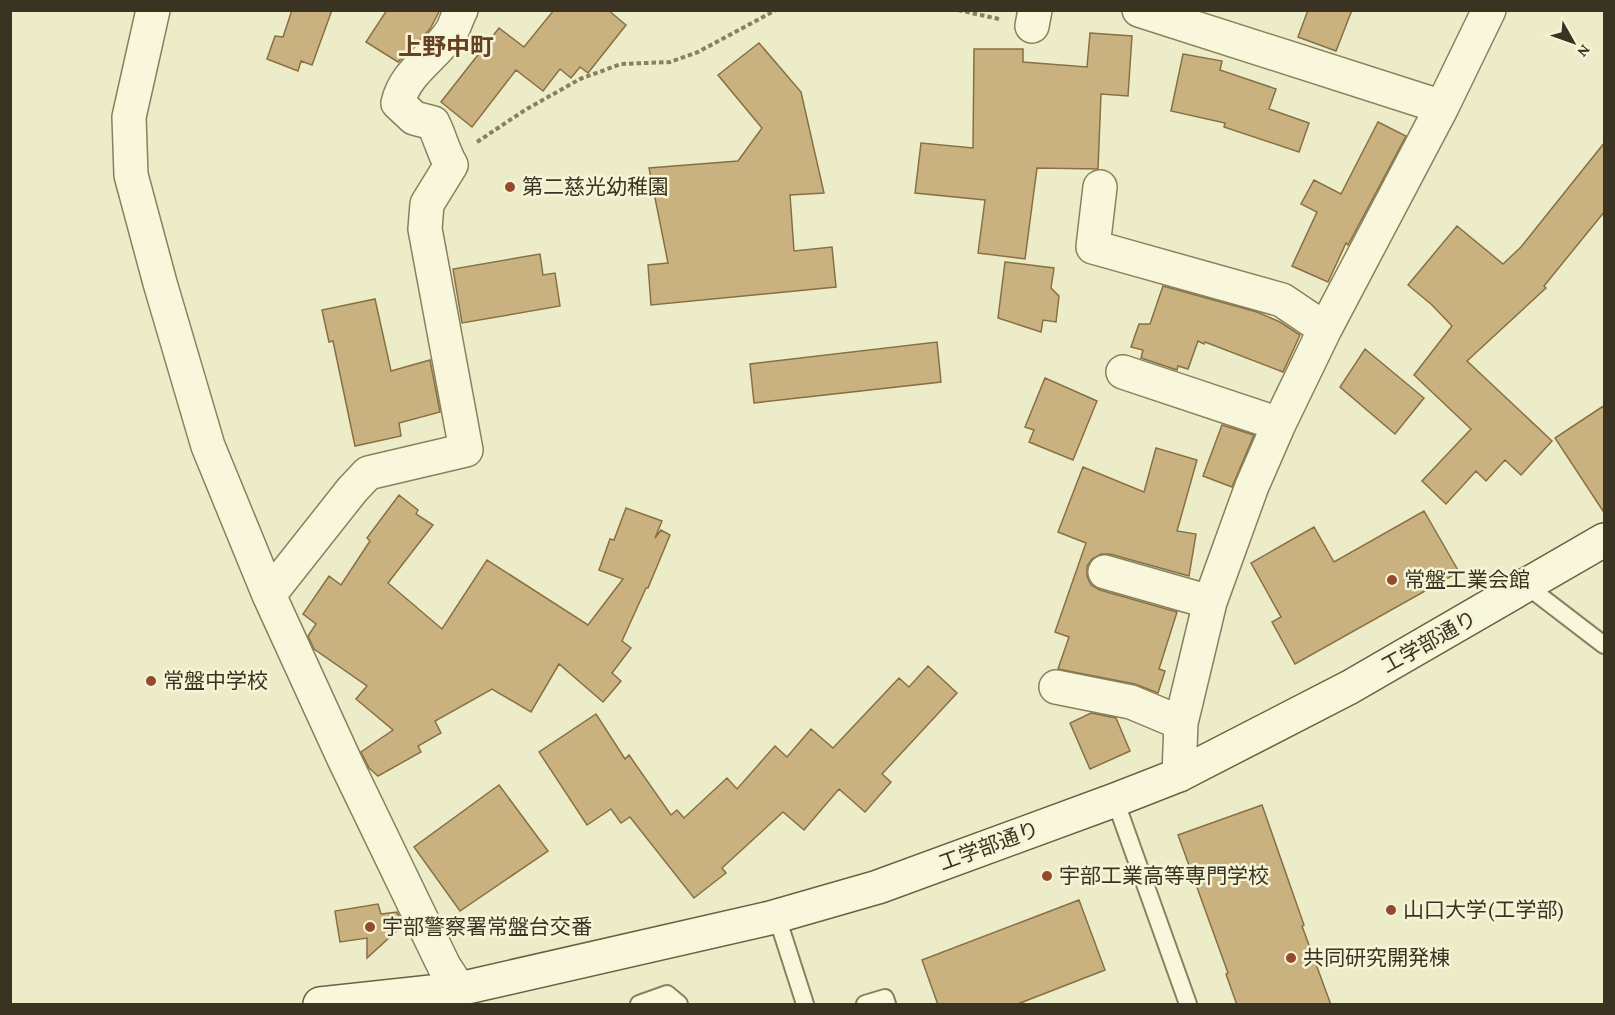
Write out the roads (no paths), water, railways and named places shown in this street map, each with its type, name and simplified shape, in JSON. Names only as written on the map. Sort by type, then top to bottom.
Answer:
[{"type":"street","points":[[153,10],[129,117],[131,175],[159,283],[208,446],[269,595],[439,955],[459,989]]},
{"type":"street","points":[[269,595],[368,473],[466,450],[425,229],[427,204],[451,165],[443,152],[433,123],[414,118],[398,103],[401,90],[412,74],[450,33],[461,10]]},
{"type":"street","points":[[1139,10],[1442,107]]},
{"type":"street","points":[[1179,775],[1181,723],[1210,602],[1252,486],[1325,329],[1442,107],[1490,10]]},
{"type":"street","points":[[1100,187],[1093,247],[1282,300],[1325,329]]},
{"type":"street","points":[[1123,372],[1279,424]]},
{"type":"street","name":"工学部通り","points":[[320,1005],[459,989],[777,917],[878,887],[1179,775],[1350,687],[1605,540]]},
{"type":"street","points":[[1105,572],[1210,602]]},
{"type":"street","points":[[1056,687],[1131,702],[1181,723]]},
{"type":"lane","points":[[1527,586],[1605,645]]},
{"type":"lane","points":[[1115,800],[1186,1004]]},
{"type":"lane","points":[[777,917],[805,1005]]},
{"type":"lane","points":[[639,1005],[667,994],[679,1005]]},
{"type":"lane","points":[[865,1005],[885,998],[887,1005]]},
{"type":"place","name":"第二慈光幼稚園","points":[[510,187]]},
{"type":"place","name":"常盤工業会館","points":[[1392,580]]},
{"type":"place","name":"常盤中学校","points":[[151,681]]},
{"type":"place","name":"宇部工業高等専門学校","points":[[1047,876]]},
{"type":"place","name":"山口大学(工学部)","points":[[1391,910]]},
{"type":"place","name":"宇部警察署常盤台交番","points":[[370,927]]},
{"type":"place","name":"共同研究開発棟","points":[[1291,958]]},
{"type":"district","name":"上野中町","points":[[446,47]]}]
